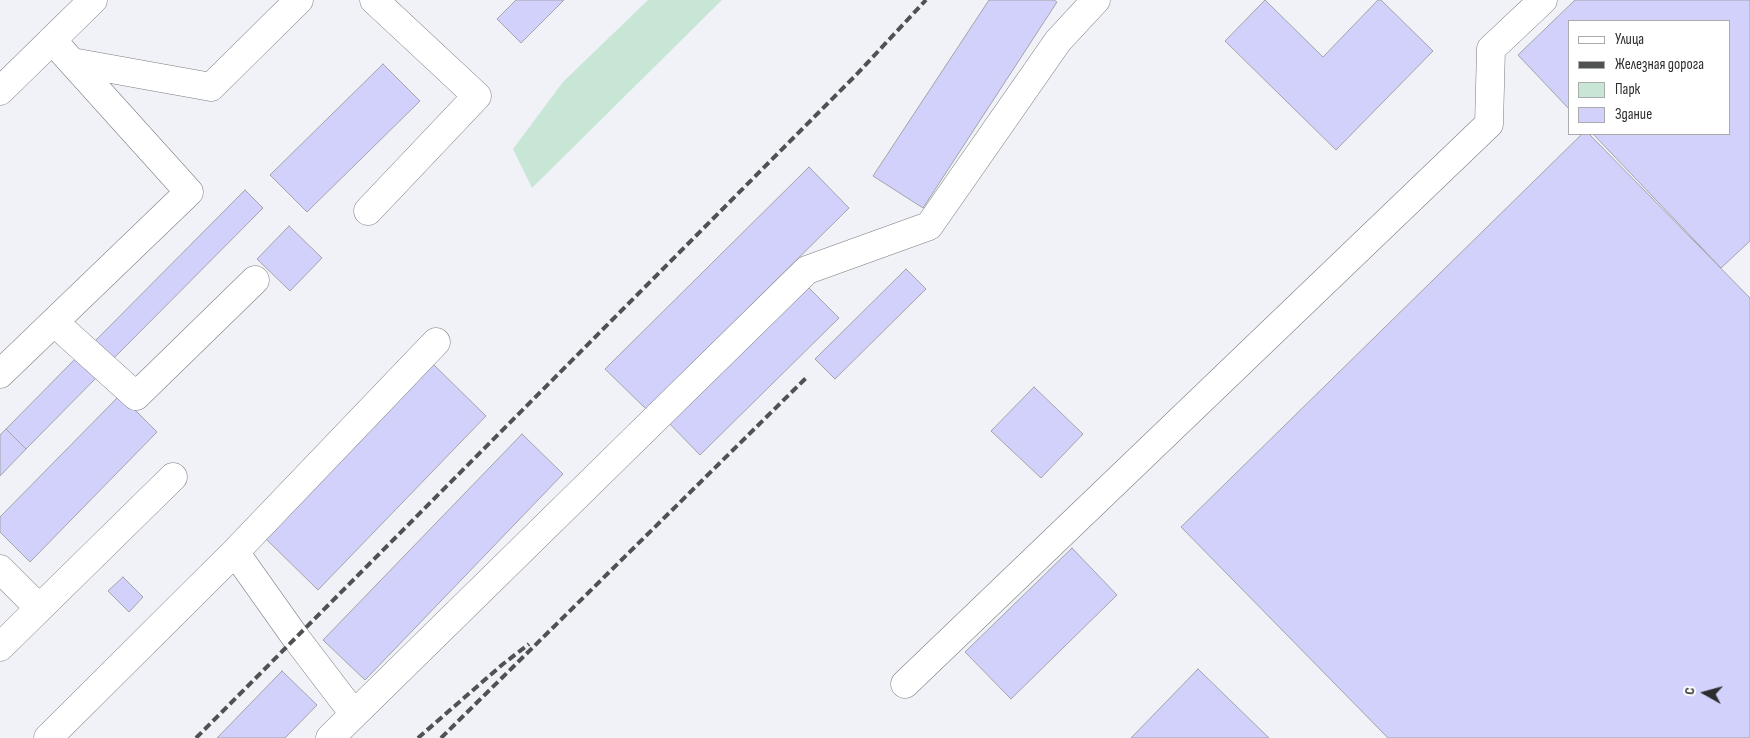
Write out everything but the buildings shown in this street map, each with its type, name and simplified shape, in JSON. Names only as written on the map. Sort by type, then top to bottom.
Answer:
[{"type":"main road","points":[[0,91],[93,0]]},
{"type":"main road","points":[[72,62],[211,87],[299,0]]},
{"type":"main road","points":[[368,211],[477,96],[374,0]]},
{"type":"main road","points":[[330,738],[807,270],[929,226],[1058,41],[1096,0]]},
{"type":"main road","points":[[905,684],[1488,124],[1491,49],[1543,0]]},
{"type":"main road","points":[[0,374],[189,192],[52,40]]},
{"type":"main road","points":[[54,322],[136,396],[255,280]]},
{"type":"main road","points":[[48,738],[235,552],[436,342]]},
{"type":"main road","points":[[0,647],[173,476]]},
{"type":"main road","points":[[235,552],[296,638],[354,714]]},
{"type":"main road","points":[[0,569],[39,608]]},
{"type":"green space","points":[[648,0],[722,0],[532,188],[513,149],[563,82]]},
{"type":"railway","points":[[196,738],[856,75],[926,0]]},
{"type":"railway","points":[[441,738],[806,378]]},
{"type":"railway","points":[[418,738],[503,664],[529,644]]}]
